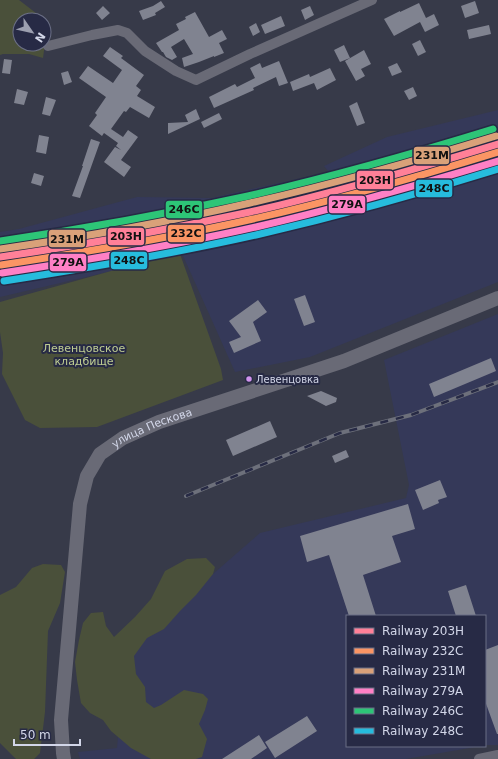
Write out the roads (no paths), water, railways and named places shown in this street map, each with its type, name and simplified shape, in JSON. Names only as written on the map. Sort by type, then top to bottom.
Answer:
[{"type":"street","points":[[52,45],[118,30],[127,33],[145,51],[176,71],[196,80],[250,54],[372,0]]},
{"type":"street","name":"улица Пескова","points":[[64,759],[61,720],[80,504],[87,476],[100,454],[122,438],[159,422],[344,361],[498,298]]},
{"type":"street","points":[[479,759],[498,755]]},
{"type":"railway","points":[[0,264],[183,234],[291,210],[343,197],[498,152]]},
{"type":"railway","points":[[186,496],[340,433],[411,415],[498,382]]},
{"type":"rail line","name":"246С","points":[[0,241],[124,221],[248,196],[371,165],[493,129]]},
{"type":"rail line","name":"231М","points":[[0,249],[126,229],[250,203],[374,172],[496,136]]},
{"type":"rail line","name":"203Н","points":[[0,257],[125,237],[250,212],[313,197],[498,144]]},
{"type":"rail line","name":"232C","points":[[1,265],[128,244],[253,219],[376,188],[498,152]]},
{"type":"rail line","name":"279А","points":[[2,273],[129,252],[256,227],[377,196],[498,161]]},
{"type":"rail line","name":"248С","points":[[4,281],[130,260],[256,235],[378,204],[498,169]]},
{"type":"place","name":"Левенцовка","points":[[249,379]]},
{"type":"park label","name":"Левенцовское кладбище","points":[[84,354]]}]
